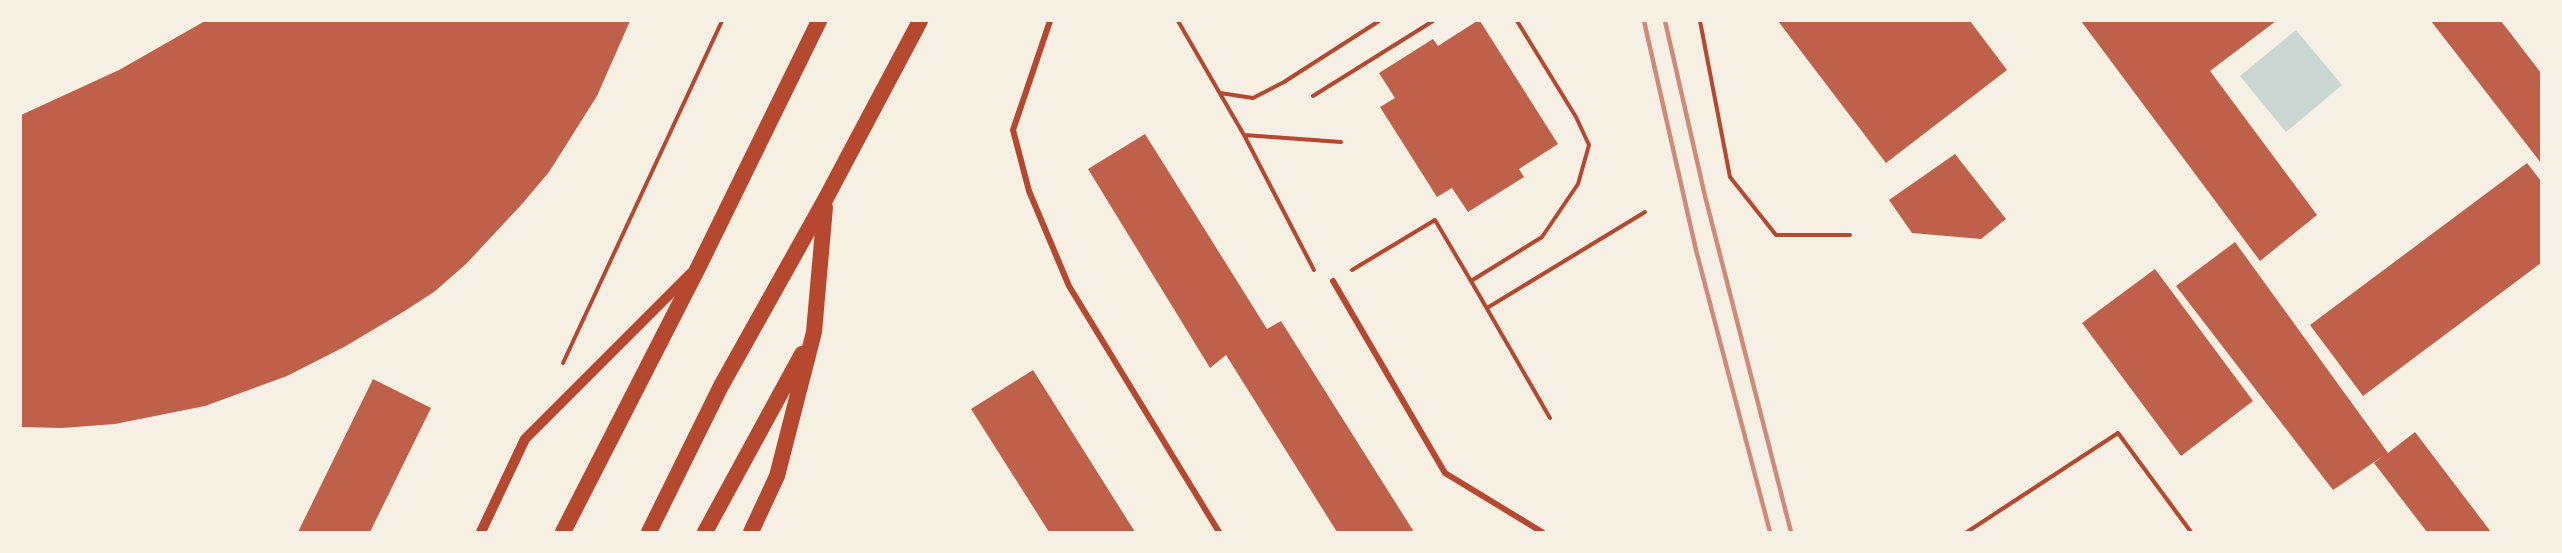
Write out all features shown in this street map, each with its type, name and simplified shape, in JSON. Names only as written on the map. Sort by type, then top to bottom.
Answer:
[{"type":"highway","points":[[563,532],[699,266],[819,21]]},
{"type":"highway","points":[[649,532],[721,386],[825,200],[920,21]]},
{"type":"highway","points":[[751,532],[777,476],[814,332],[825,200]]},
{"type":"highway","points":[[705,532],[814,332]]},
{"type":"street","points":[[1050,21],[1013,130],[1029,191],[1069,286],[1219,532]]},
{"type":"street","points":[[481,532],[525,439],[699,266]]},
{"type":"street","points":[[1334,280],[1445,473],[1542,532]]},
{"type":"path","points":[[562,363],[722,21]]},
{"type":"path","points":[[1178,21],[1244,135],[1304,253]]},
{"type":"path","points":[[1220,93],[1253,98],[1284,82],[1379,21]]},
{"type":"path","points":[[1313,96],[1433,21]]},
{"type":"path","points":[[1471,281],[1542,237],[1578,184],[1589,145],[1576,117],[1517,21]]},
{"type":"path","points":[[1700,21],[1730,177],[1776,236],[1850,235]]},
{"type":"path","points":[[1244,135],[1341,142]]},
{"type":"path","points":[[1487,308],[1645,212]]},
{"type":"path","points":[[1334,280],[1435,220],[1550,418]]},
{"type":"path","points":[[1967,532],[2118,433],[2191,532]]},
{"type":"shaded area","points":[[2296,30],[2342,85],[2286,132],[2240,76]]},
{"type":"building","points":[[205,21],[630,21],[597,96],[549,172],[466,264],[434,292],[344,347],[287,376],[205,406],[115,424],[62,428],[21,427],[21,115],[119,70]]},
{"type":"building","points":[[1480,21],[1558,144],[1519,169],[1524,177],[1468,212],[1452,188],[1437,197],[1380,107],[1395,98],[1379,73],[1433,39],[1438,46]]},
{"type":"building","points":[[1778,21],[1970,21],[2007,70],[1886,163]]},
{"type":"building","points":[[2081,21],[2276,21],[2210,71],[2317,215],[2260,261]]},
{"type":"building","points":[[2431,21],[2501,21],[2541,73],[2541,163]]},
{"type":"building","points":[[1145,134],[1267,329],[1281,321],[1414,532],[1337,532],[1226,355],[1210,368],[1088,169]]},
{"type":"building","points":[[1955,154],[2006,219],[1981,239],[1912,233],[1889,200]]},
{"type":"building","points":[[2527,163],[2541,181],[2541,263],[2363,396],[2310,325]]},
{"type":"building","points":[[2235,242],[2388,453],[2415,432],[2491,532],[2427,532],[2374,463],[2383,456],[2333,490],[2176,286]]},
{"type":"building","points":[[2155,269],[2253,401],[2181,456],[2082,323]]},
{"type":"building","points":[[1033,370],[1135,532],[1049,532],[971,409]]},
{"type":"building","points":[[373,379],[431,408],[370,532],[298,532]]},
{"type":"railway","points":[[1644,21],[1696,250],[1770,532]]},
{"type":"railway","points":[[1665,21],[1705,196],[1791,532]]}]
